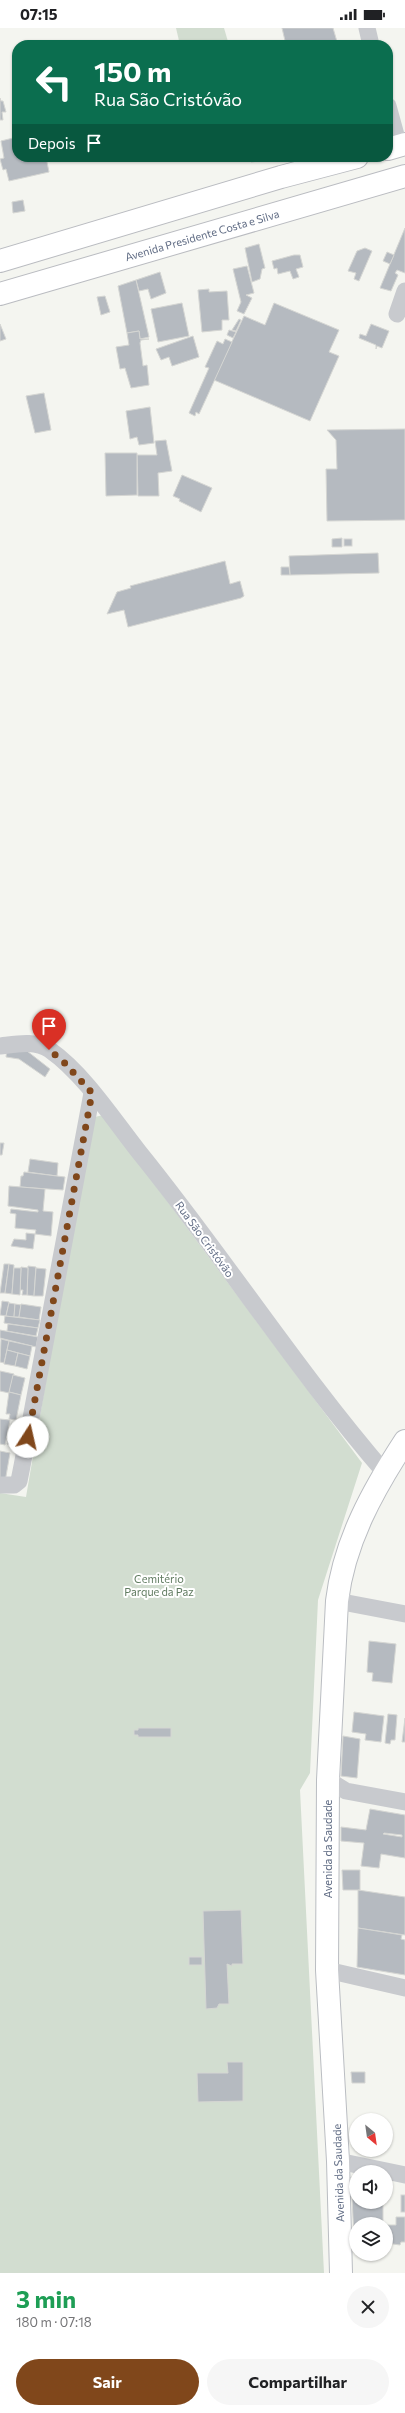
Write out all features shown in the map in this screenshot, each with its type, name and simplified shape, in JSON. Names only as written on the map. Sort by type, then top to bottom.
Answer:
[{"type":"street","points":[[367,28],[370,40]]},
{"type":"street","points":[[393,128],[397,146]]},
{"type":"street","points":[[0,261],[274,179],[339,162]]},
{"type":"street","name":"Avenida Presidente Costa e Silva","points":[[0,294],[405,176]]},
{"type":"street","points":[[397,314],[405,291]]},
{"type":"street","name":"Rua São Cristóvão","points":[[0,1046],[20,1043],[38,1044],[62,1060],[92,1093],[165,1183],[325,1400],[385,1473]]},
{"type":"street","points":[[0,1485],[14,1485],[19,1481],[92,1093]]},
{"type":"street","name":"Avenida da Saudade","points":[[341,2273],[338,2161],[327,1970],[334,1788],[337,1601],[341,1573],[354,1532],[369,1500],[405,1441]]},
{"type":"street","points":[[337,1601],[405,1614]]},
{"type":"street","points":[[334,1788],[405,1802]]},
{"type":"street","points":[[327,1970],[405,1988]]},
{"type":"street","points":[[338,2161],[405,2175]]},
{"type":"green space","points":[[176,28],[224,28],[228,40],[179,40]]},
{"type":"green space","name":"Cemitério Parque da Paz","points":[[103,1115],[362,1463],[318,1600],[310,1773],[300,1790],[324,2273],[0,2273],[0,1493],[26,1497],[91,1118]]},
{"type":"building","points":[[282,28],[333,28],[337,40],[285,40]]},
{"type":"building","points":[[0,98],[1,101],[3,101],[6,112],[2,112],[3,120],[0,120]]},
{"type":"building","points":[[12,138],[12,162],[47,162],[49,172],[9,181],[6,169],[3,170],[0,159],[4,158],[1,141]]},
{"type":"building","points":[[23,200],[25,211],[13,213],[12,202]]},
{"type":"building","points":[[405,228],[405,273],[397,270],[395,273],[398,275],[391,291],[380,288]]},
{"type":"building","points":[[259,244],[265,268],[262,269],[260,279],[252,282],[245,248]]},
{"type":"building","points":[[365,248],[372,251],[359,281],[354,279],[356,273],[348,271],[357,251]]},
{"type":"building","points":[[387,252],[394,255],[390,264],[383,261]]},
{"type":"building","points":[[294,255],[300,255],[303,267],[296,269],[299,277],[293,279],[290,271],[278,274],[277,268],[274,269],[272,261]]},
{"type":"building","points":[[247,266],[254,293],[246,295],[252,298],[244,314],[237,311],[241,302],[233,269]]},
{"type":"building","points":[[160,272],[166,293],[151,299],[148,289],[139,291],[136,280]]},
{"type":"building","points":[[136,280],[149,337],[140,339],[139,331],[127,333],[118,286]]},
{"type":"building","points":[[209,289],[209,292],[227,291],[229,320],[222,320],[222,330],[202,332],[198,290]]},
{"type":"building","points":[[105,296],[110,312],[101,315],[97,297]]},
{"type":"building","points":[[182,303],[189,336],[158,342],[151,309]]},
{"type":"building","points":[[274,303],[339,330],[329,352],[339,356],[310,421],[214,380],[244,316],[265,325]]},
{"type":"building","points":[[239,319],[241,320],[236,331],[232,330]]},
{"type":"building","points":[[0,324],[6,339],[0,341]]},
{"type":"building","points":[[371,324],[389,331],[382,348],[377,346],[376,349],[376,345],[359,338],[360,334],[366,336]]},
{"type":"building","points":[[229,330],[236,332],[233,338],[227,335]]},
{"type":"building","points":[[139,331],[140,339],[149,339],[141,340],[140,343],[143,366],[147,365],[149,385],[131,388],[125,368],[120,369],[116,347],[129,345],[127,333]]},
{"type":"building","points":[[193,336],[199,357],[172,366],[169,357],[161,360],[156,349]]},
{"type":"building","points":[[225,339],[232,342],[199,414],[196,412],[195,416],[189,413],[209,368],[205,367],[217,341],[223,344]]},
{"type":"building","points":[[44,393],[51,430],[35,433],[26,396]]},
{"type":"building","points":[[150,407],[154,443],[139,445],[137,437],[130,439],[126,411]]},
{"type":"building","points":[[405,429],[405,520],[327,521],[326,469],[337,469],[336,440],[327,430]]},
{"type":"building","points":[[166,440],[172,471],[158,473],[159,496],[138,496],[137,455],[157,455],[155,441]]},
{"type":"building","points":[[105,453],[137,453],[137,495],[106,496]]},
{"type":"building","points":[[182,475],[212,488],[201,512],[179,501],[180,499],[173,496]]},
{"type":"building","points":[[342,538],[342,547],[332,547],[332,539]]},
{"type":"building","points":[[344,539],[352,539],[352,546],[344,546]]},
{"type":"building","points":[[378,553],[379,573],[290,575],[289,556]]},
{"type":"building","points":[[225,561],[230,584],[240,581],[244,596],[241,598],[128,627],[124,610],[107,614],[117,592],[131,588],[130,586]]},
{"type":"building","points":[[281,567],[289,567],[290,575],[281,575]]},
{"type":"building","points":[[7,1048],[27,1051],[50,1069],[45,1077],[19,1059],[6,1057]]},
{"type":"building","points":[[0,1143],[4,1143],[2,1155],[0,1155]]},
{"type":"building","points":[[30,1159],[58,1163],[57,1176],[28,1172]]},
{"type":"building","points":[[24,1172],[65,1177],[63,1190],[20,1187],[21,1176],[23,1176]]},
{"type":"building","points":[[9,1186],[45,1189],[43,1211],[53,1212],[51,1236],[35,1234],[36,1230],[15,1228],[16,1214],[10,1213],[11,1209],[38,1212],[38,1210],[8,1206]]},
{"type":"building","points":[[26,1233],[35,1234],[33,1249],[11,1246],[14,1239],[26,1240]]},
{"type":"building","points":[[4,1264],[9,1264],[5,1293],[0,1293]]},
{"type":"building","points":[[9,1264],[14,1265],[12,1294],[5,1293]]},
{"type":"building","points":[[28,1266],[36,1267],[34,1296],[27,1295]]},
{"type":"building","points":[[21,1267],[28,1268],[27,1295],[22,1295],[23,1290],[20,1290]]},
{"type":"building","points":[[14,1268],[21,1268],[20,1295],[12,1294]]},
{"type":"building","points":[[36,1268],[46,1269],[43,1296],[34,1296]]},
{"type":"building","points":[[2,1301],[9,1302],[6,1316],[0,1315]]},
{"type":"building","points":[[9,1303],[15,1304],[14,1317],[6,1316]]},
{"type":"building","points":[[15,1304],[21,1305],[19,1317],[14,1317]]},
{"type":"building","points":[[21,1304],[41,1307],[39,1320],[19,1317]]},
{"type":"building","points":[[5,1316],[40,1320],[38,1328],[4,1323]]},
{"type":"building","points":[[8,1324],[38,1328],[36,1336],[7,1331]]},
{"type":"building","points":[[0,1330],[38,1337],[36,1347],[0,1338]]},
{"type":"building","points":[[1,1339],[9,1341],[4,1363],[0,1362]]},
{"type":"building","points":[[9,1341],[32,1346],[30,1356],[7,1350]]},
{"type":"building","points":[[7,1350],[18,1353],[15,1366],[4,1364]]},
{"type":"building","points":[[18,1353],[30,1356],[27,1369],[15,1366]]},
{"type":"building","points":[[0,1371],[14,1374],[9,1393],[0,1391]]},
{"type":"building","points":[[13,1375],[25,1378],[21,1395],[9,1392]]},
{"type":"building","points":[[9,1392],[21,1395],[16,1420],[9,1419],[10,1414],[6,1414]]},
{"type":"building","points":[[0,1419],[10,1420],[5,1445],[0,1444]]},
{"type":"building","points":[[9,1438],[13,1438],[12,1445],[7,1444]]},
{"type":"building","points":[[0,1451],[10,1453],[5,1482],[0,1481]]},
{"type":"building","points":[[369,1641],[396,1644],[392,1683],[372,1681],[373,1673],[367,1672]]},
{"type":"building","points":[[354,1712],[384,1716],[381,1742],[365,1740],[366,1734],[352,1732]]},
{"type":"building","points":[[388,1714],[397,1715],[395,1740],[391,1740],[390,1744],[385,1743]]},
{"type":"building","points":[[405,1718],[405,1742],[402,1742]]},
{"type":"building","points":[[138,1728],[171,1728],[171,1737],[138,1737],[138,1735],[134,1735],[134,1730],[138,1730]]},
{"type":"building","points":[[343,1736],[360,1739],[357,1778],[341,1776]]},
{"type":"building","points":[[370,1809],[405,1815],[405,1858],[381,1854],[379,1868],[361,1866],[364,1843],[341,1841],[341,1827],[366,1830]],"holes":[[[384,1833],[402,1835],[402,1837],[383,1834]]]},
{"type":"building","points":[[342,1870],[360,1870],[360,1890],[343,1890]]},
{"type":"building","points":[[358,1890],[405,1897],[405,1935],[358,1928]]},
{"type":"building","points":[[241,1910],[243,1964],[232,1964],[232,1966],[227,1964],[229,2004],[219,2004],[217,2008],[206,2009],[203,1911]]},
{"type":"building","points":[[358,1928],[402,1935],[401,1939],[405,1940],[405,1975],[357,1967]]},
{"type":"building","points":[[189,1957],[202,1957],[202,1965],[189,1965]]},
{"type":"building","points":[[227,2062],[243,2062],[243,2101],[198,2102],[197,2073],[228,2073]]},
{"type":"building","points":[[351,2072],[365,2072],[365,2083],[352,2083]]},
{"type":"building","points":[[401,2195],[405,2195],[405,2212],[401,2212]]},
{"type":"building","points":[[353,2209],[383,2209],[383,2217],[353,2217]]},
{"type":"building","points":[[396,2217],[405,2217],[405,2242],[401,2242],[400,2245],[393,2244],[393,2225],[396,2225]]},
{"type":"route","points":[[28,1437],[58,1267],[92,1093],[62,1060],[49,1050]]}]
